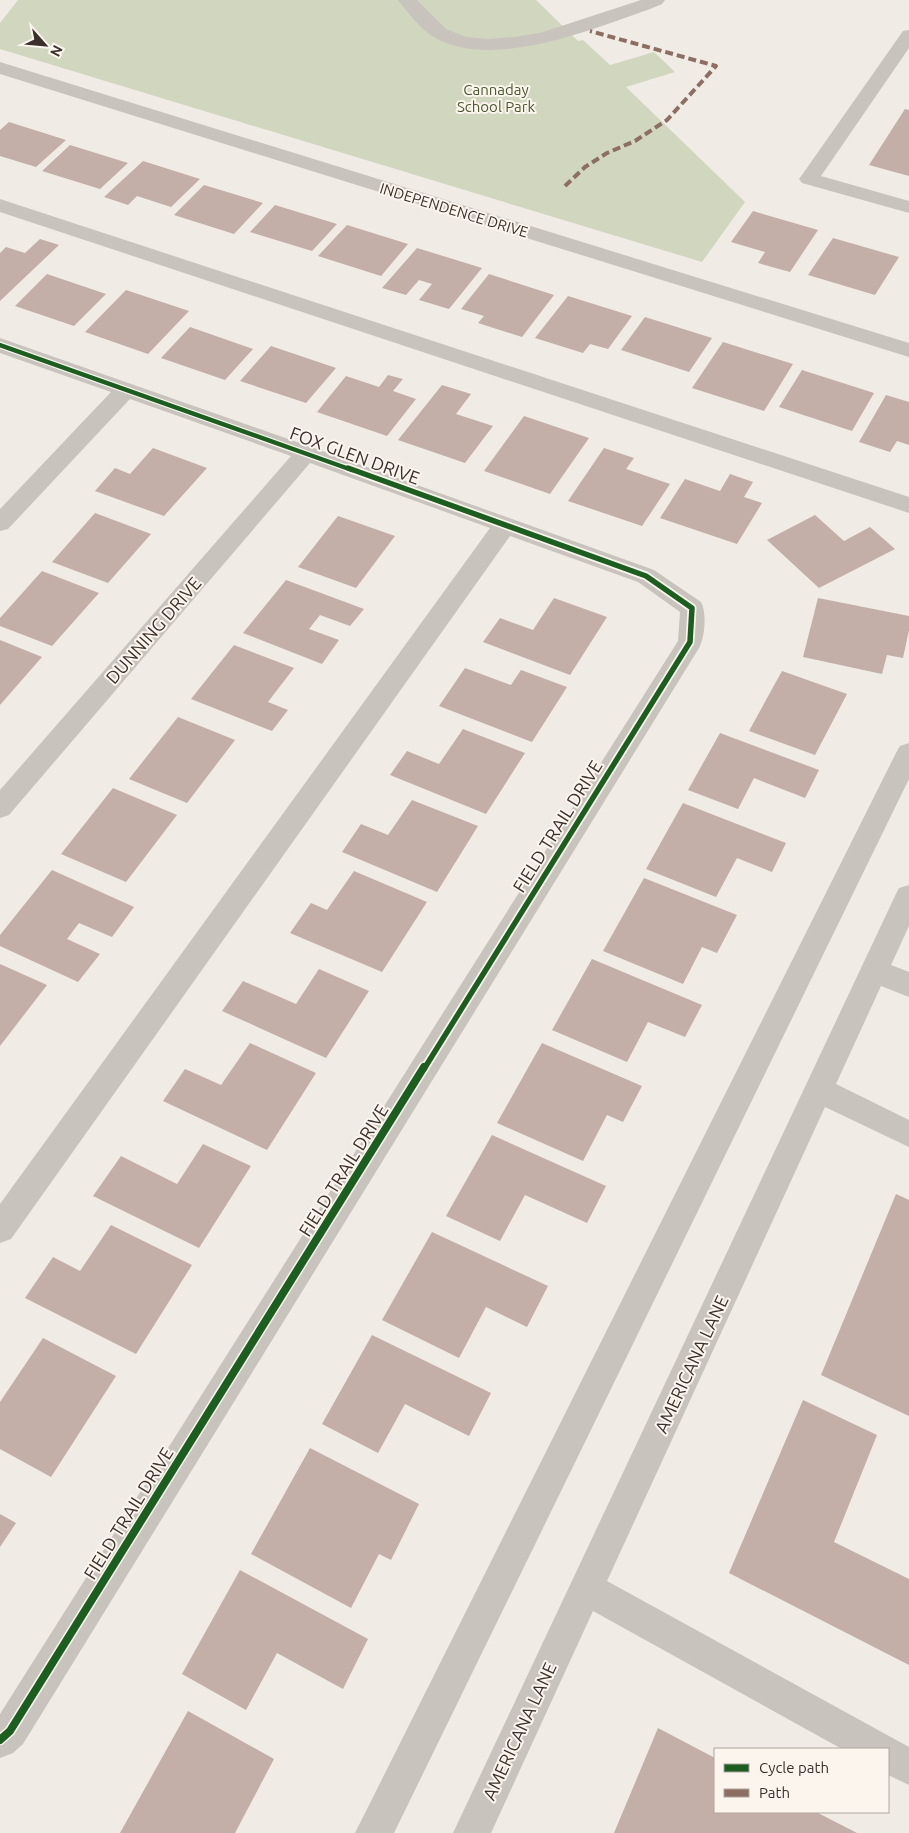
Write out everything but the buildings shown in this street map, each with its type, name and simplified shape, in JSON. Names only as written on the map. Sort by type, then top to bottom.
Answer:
[{"type":"street","points":[[407,0],[438,32],[453,39],[475,44],[494,45],[528,42],[656,0]]},
{"type":"street","points":[[909,35],[810,179],[909,207]]},
{"type":"street","name":"INDEPENDENCE DRIVE","points":[[0,68],[909,350]]},
{"type":"street","points":[[0,205],[909,505]]},
{"type":"street","name":"FOX GLEN DRIVE","points":[[0,345],[646,576],[692,608]]},
{"type":"street","points":[[0,523],[126,390]]},
{"type":"street","name":"DUNNING DRIVE","points":[[0,808],[306,453]]},
{"type":"street","points":[[0,1229],[505,525]]},
{"type":"street","name":"FIELD TRAIL DRIVE","points":[[0,1740],[10,1731],[690,642],[692,608]]},
{"type":"street","points":[[374,1833],[909,753]]},
{"type":"street","name":"AMERICANA LANE","points":[[472,1833],[909,896]]},
{"type":"street","points":[[874,970],[909,985]]},
{"type":"street","points":[[819,1090],[909,1134]]},
{"type":"street","points":[[586,1588],[876,1748]]},
{"type":"street","points":[[889,1756],[909,1767]]},
{"type":"green space","name":"Cannaday School Park","points":[[18,0],[536,0],[578,41],[583,40],[610,65],[654,52],[675,72],[626,87],[745,202],[702,262],[0,49],[0,23]]},
{"type":"marked path","points":[[565,186],[585,167],[607,153],[635,141],[667,120],[716,66],[590,31]]},
{"type":"cycle path","points":[[0,345],[646,576],[692,608],[690,642],[10,1731],[0,1740]]}]
